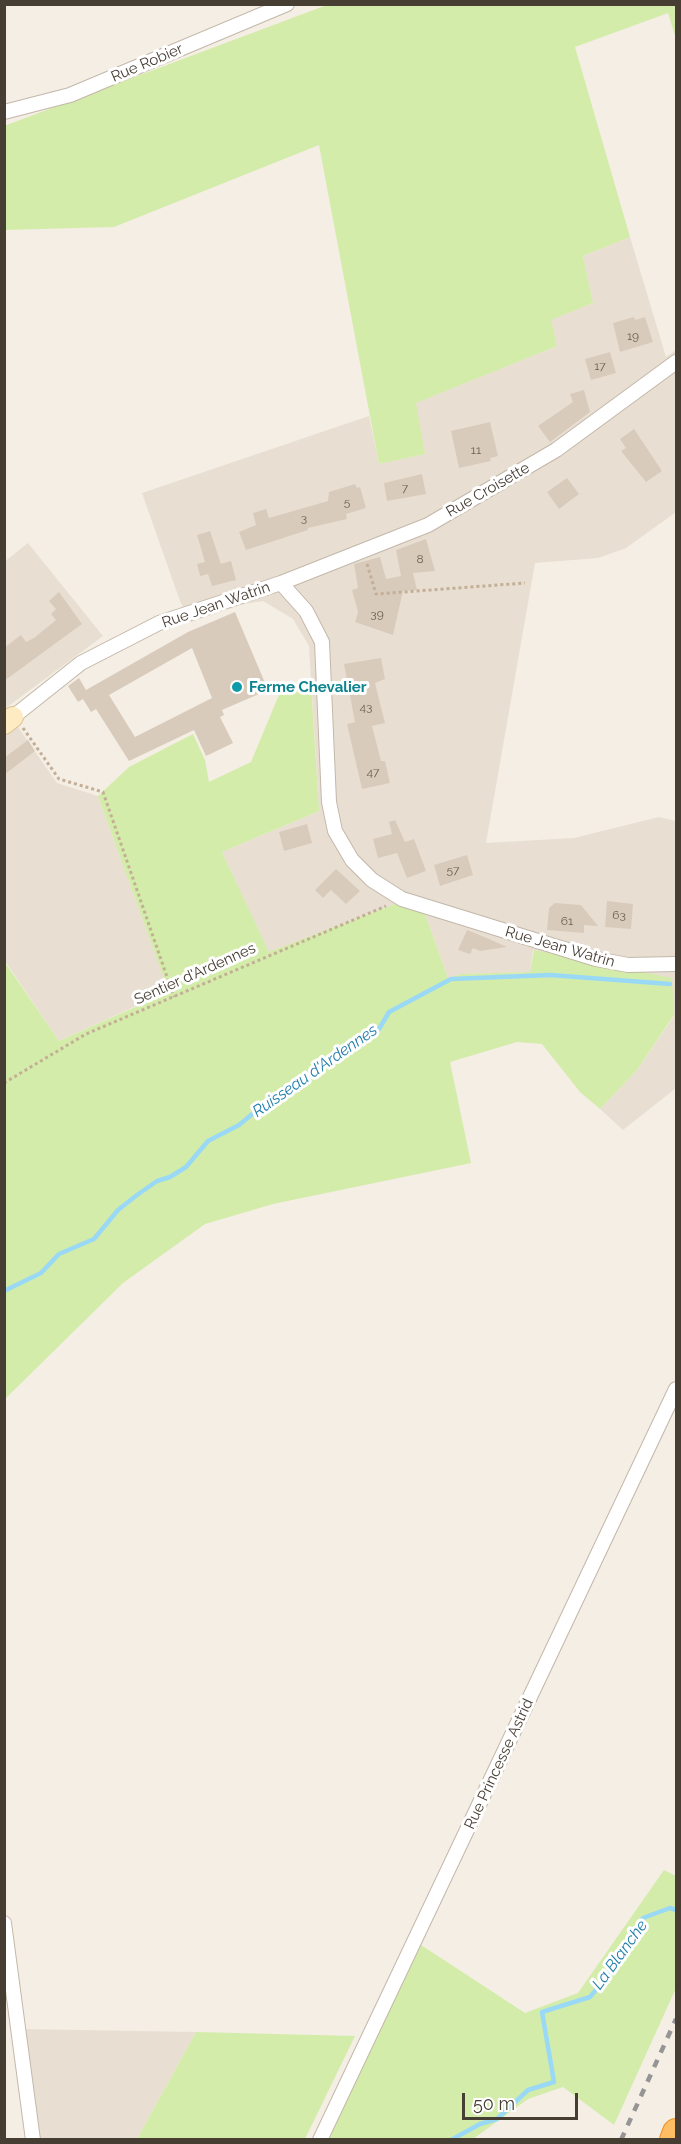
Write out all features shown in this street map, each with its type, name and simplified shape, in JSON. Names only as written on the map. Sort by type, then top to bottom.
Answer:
[{"type":"highway","points":[[673,2139],[676,2132]]},
{"type":"street","name":"Rue Robier","points":[[4,112],[70,95],[287,4]]},
{"type":"street","name":"Rue Croisette","points":[[281,583],[428,525],[556,450],[676,362]]},
{"type":"street","name":"Rue Jean Watrin","points":[[9,720],[81,663],[159,623],[281,583],[306,611],[321,642],[329,801],[334,831],[352,860],[372,880],[402,899],[596,958],[628,965],[676,964]]},
{"type":"street","name":"Rue Princesse Astrid","points":[[321,2139],[676,1389]]},
{"type":"street","points":[[4,1923],[33,2139]]},
{"type":"path","points":[[362,551],[376,594],[525,584]]},
{"type":"path","points":[[9,720],[59,779],[103,792],[174,997]]},
{"type":"path","name":"Sentier d'Ardennes","points":[[4,1083],[86,1034],[402,899]]},
{"type":"shaded area","points":[[630,237],[666,357],[676,350],[676,512],[626,548],[598,558],[535,563],[486,843],[574,838],[659,817],[676,821],[676,1088],[623,1130],[600,1109],[637,1070],[674,1016],[533,950],[530,972],[462,974],[448,978],[425,914],[395,904],[269,953],[222,852],[319,811],[309,646],[293,619],[263,601],[244,604],[191,622],[180,601],[142,493],[369,416],[379,464],[424,454],[415,403],[557,346],[550,320],[593,303],[583,256]]},
{"type":"shaded area","points":[[28,543],[103,636],[7,707],[18,727],[57,783],[98,796],[169,991],[59,1041],[5,961],[4,562]]},
{"type":"shaded area","points":[[21,2029],[196,2032],[137,2139],[36,2140]]},
{"type":"green space","points":[[327,5],[676,5],[676,39],[668,13],[575,47],[630,237],[583,256],[593,303],[551,320],[557,346],[416,403],[425,454],[379,464],[319,145],[114,227],[5,230],[4,126]]},
{"type":"green space","points":[[311,683],[319,811],[222,852],[269,952],[395,904],[425,914],[448,978],[462,974],[530,972],[534,950],[672,978],[674,1015],[637,1070],[600,1109],[580,1092],[542,1044],[517,1042],[450,1062],[471,1163],[273,1204],[205,1224],[123,1283],[5,1399],[4,961],[59,1041],[169,992],[98,796],[129,767],[193,734],[205,760],[209,782],[251,762],[281,690]]},
{"type":"green space","points":[[664,1870],[676,1876],[676,1988],[614,2125],[563,2087],[528,2099],[473,2139],[327,2140],[421,1945],[525,2013],[578,1993]]},
{"type":"green space","points":[[196,2032],[355,2036],[305,2139],[137,2139]]},
{"type":"building","points":[[634,317],[635,320],[645,317],[653,342],[620,352],[613,323]]},
{"type":"building","points":[[610,352],[616,373],[591,380],[585,359]]},
{"type":"building","points":[[584,390],[590,412],[550,442],[538,426],[573,402],[570,394]]},
{"type":"building","points":[[490,422],[498,456],[490,458],[491,461],[459,468],[451,431]]},
{"type":"building","points":[[634,429],[662,471],[646,482],[621,451],[626,448],[620,439]]},
{"type":"building","points":[[422,474],[426,494],[387,501],[384,483]]},
{"type":"building","points":[[567,478],[579,494],[559,509],[547,492]]},
{"type":"building","points":[[355,484],[357,488],[360,487],[366,508],[346,514],[347,519],[308,528],[308,530],[246,550],[239,532],[256,525],[253,513],[266,509],[269,518],[328,501],[329,492]]},
{"type":"building","points":[[210,531],[221,564],[231,561],[236,580],[212,586],[208,574],[200,576],[197,564],[205,562],[197,535]]},
{"type":"building","points":[[426,539],[435,571],[413,573],[417,590],[403,591],[393,635],[355,622],[358,612],[352,590],[358,588],[354,564],[380,557],[386,579],[401,576],[396,550]]},
{"type":"building","points":[[59,592],[82,624],[4,681],[4,648],[21,635],[26,642],[34,638],[56,620],[51,614],[56,609],[49,601]]},
{"type":"building","name":"Ferme Chevalier","points":[[235,612],[268,690],[222,710],[224,715],[220,717],[233,743],[206,756],[194,730],[129,761],[96,709],[91,712],[83,699],[78,702],[68,686],[79,678],[86,690],[188,632]],"holes":[[[192,648],[212,698],[135,737],[109,695]]]},
{"type":"building","points":[[381,658],[385,679],[375,683],[385,723],[372,726],[381,761],[385,761],[390,783],[362,789],[347,724],[355,722],[344,664]]},
{"type":"building","points":[[28,740],[35,751],[4,775],[4,758]]},
{"type":"building","points":[[395,820],[405,842],[414,839],[426,871],[407,878],[397,853],[378,858],[373,839],[392,834],[389,822]]},
{"type":"building","points":[[307,824],[312,843],[284,851],[279,832]]},
{"type":"building","points":[[467,855],[473,875],[440,886],[434,865]]},
{"type":"building","points":[[336,869],[360,891],[346,904],[331,890],[323,898],[315,890]]},
{"type":"building","points":[[607,901],[633,904],[631,929],[605,927]]},
{"type":"building","points":[[555,903],[581,905],[598,926],[584,925],[584,933],[547,930],[549,908]]},
{"type":"building","points":[[467,930],[507,947],[480,951],[473,948],[470,954],[458,950]]},
{"type":"waterway","name":"Ruisseau d'Ardennes","points":[[4,1291],[41,1273],[59,1254],[94,1239],[118,1210],[157,1181],[170,1177],[186,1167],[208,1141],[239,1125],[280,1091],[379,1029],[389,1012],[451,979],[550,975],[670,984]]},
{"type":"waterway","name":"La Blanche","points":[[451,2140],[480,2124],[497,2119],[528,2090],[554,2082],[542,2012],[590,1997],[610,1973],[643,1918],[670,1908],[676,1910]]},
{"type":"railway","points":[[621,2140],[676,2019]]},
{"type":"place","name":"Ferme Chevalier","points":[[237,687]]}]
